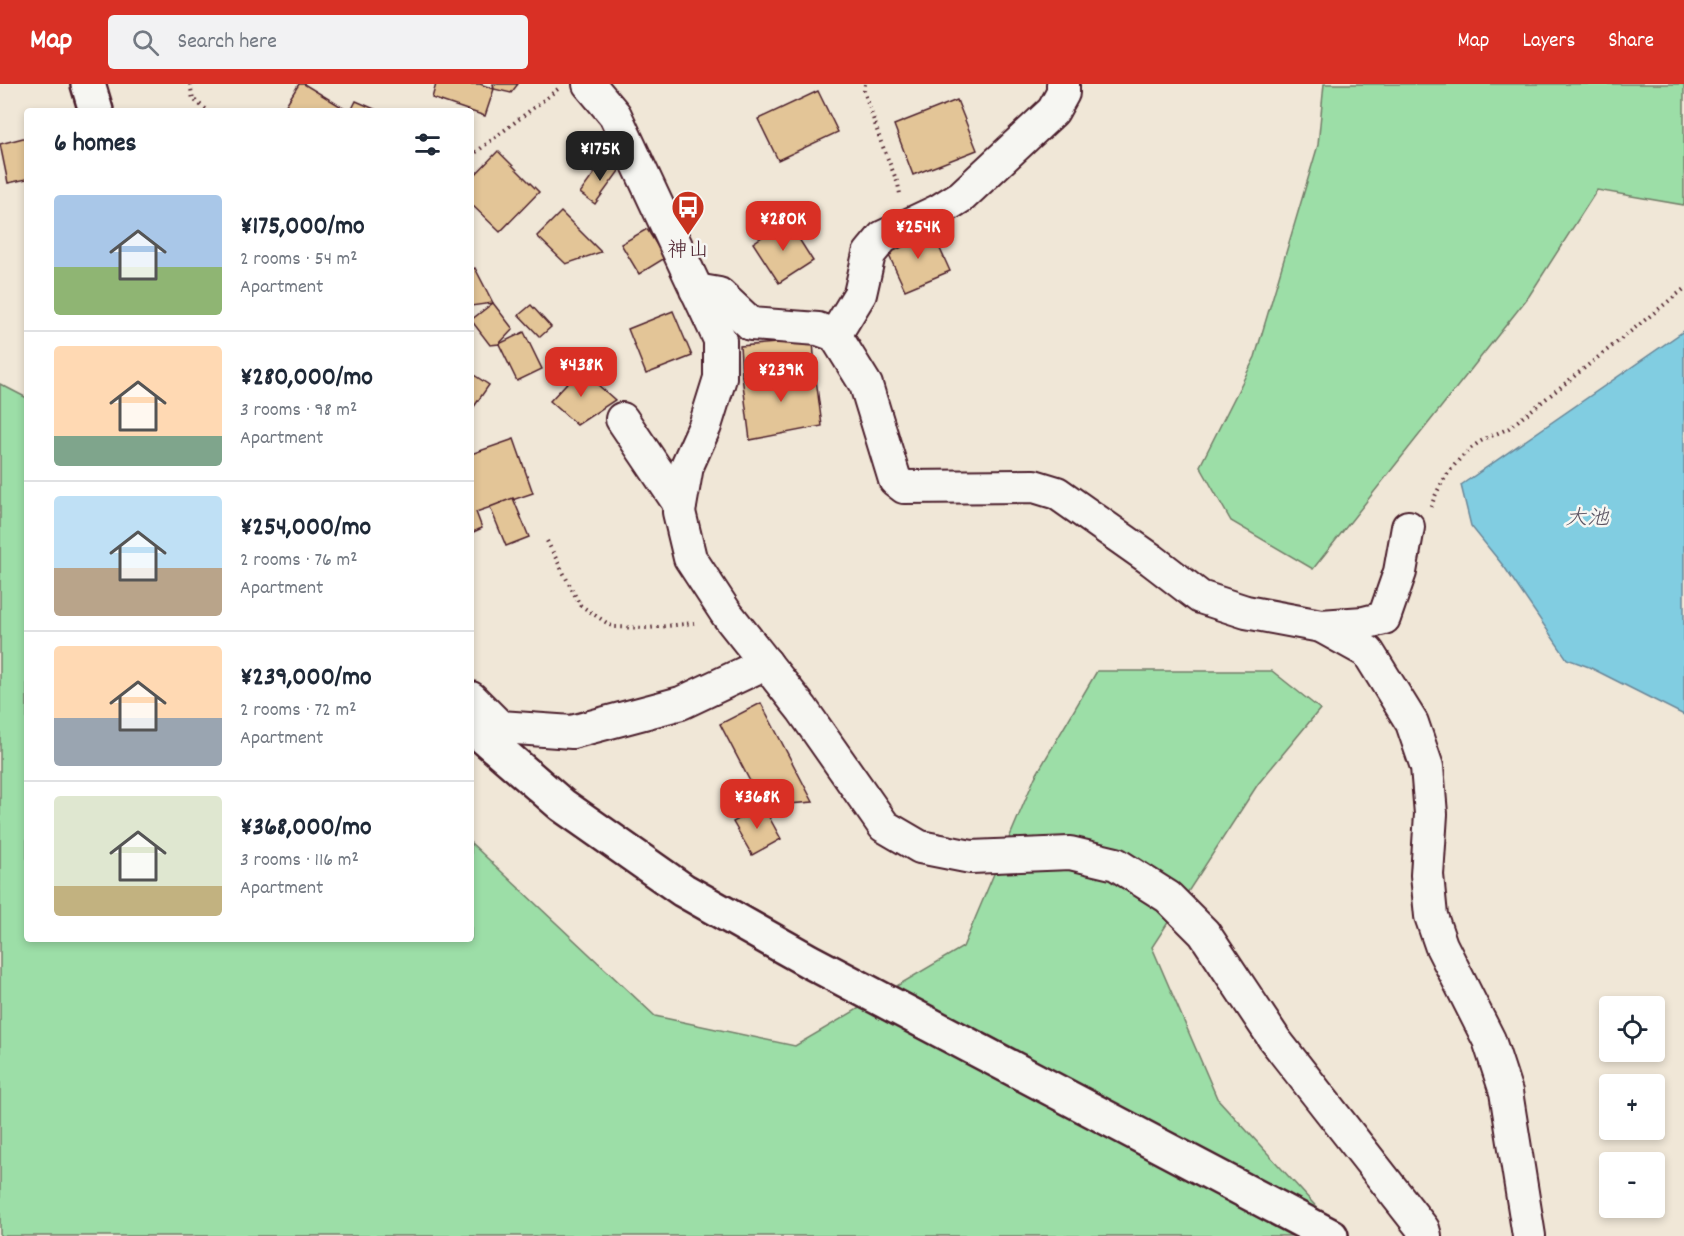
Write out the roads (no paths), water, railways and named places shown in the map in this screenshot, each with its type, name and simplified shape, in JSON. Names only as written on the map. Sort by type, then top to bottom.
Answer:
[{"type":"street","points":[[88,84],[95,108]]},
{"type":"street","points":[[835,335],[860,294],[869,255],[883,237],[938,211],[962,196],[1053,111],[1063,93],[1064,84]]},
{"type":"street","points":[[604,89],[720,340],[720,378],[705,426],[687,466],[679,512],[690,558],[726,613],[802,709],[884,826],[920,847],[971,856],[1070,853],[1116,864],[1168,897],[1204,933],[1275,1040],[1422,1229],[1425,1236]]},
{"type":"street","points":[[696,290],[719,294],[751,324],[818,328],[835,335],[866,385],[894,480],[904,487],[1035,486],[1057,493],[1200,597],[1246,612],[1321,626],[1384,618],[1400,572],[1408,527]]},
{"type":"street","points":[[622,419],[680,505]]},
{"type":"street","points":[[1321,626],[1368,652],[1412,723],[1427,767],[1431,814],[1426,875],[1431,916],[1441,945],[1489,1040],[1506,1092],[1529,1236]]},
{"type":"street","points":[[474,701],[500,727],[572,732],[681,703],[766,663]]},
{"type":"street","points":[[474,729],[562,805],[683,890],[820,966],[1331,1236]]},
{"type":"water","name":"大池","points":[[1684,331],[1684,715],[1589,667],[1567,659],[1505,568],[1471,526],[1461,485]]},
{"type":"place","name":"神山","points":[[688,236]]}]
